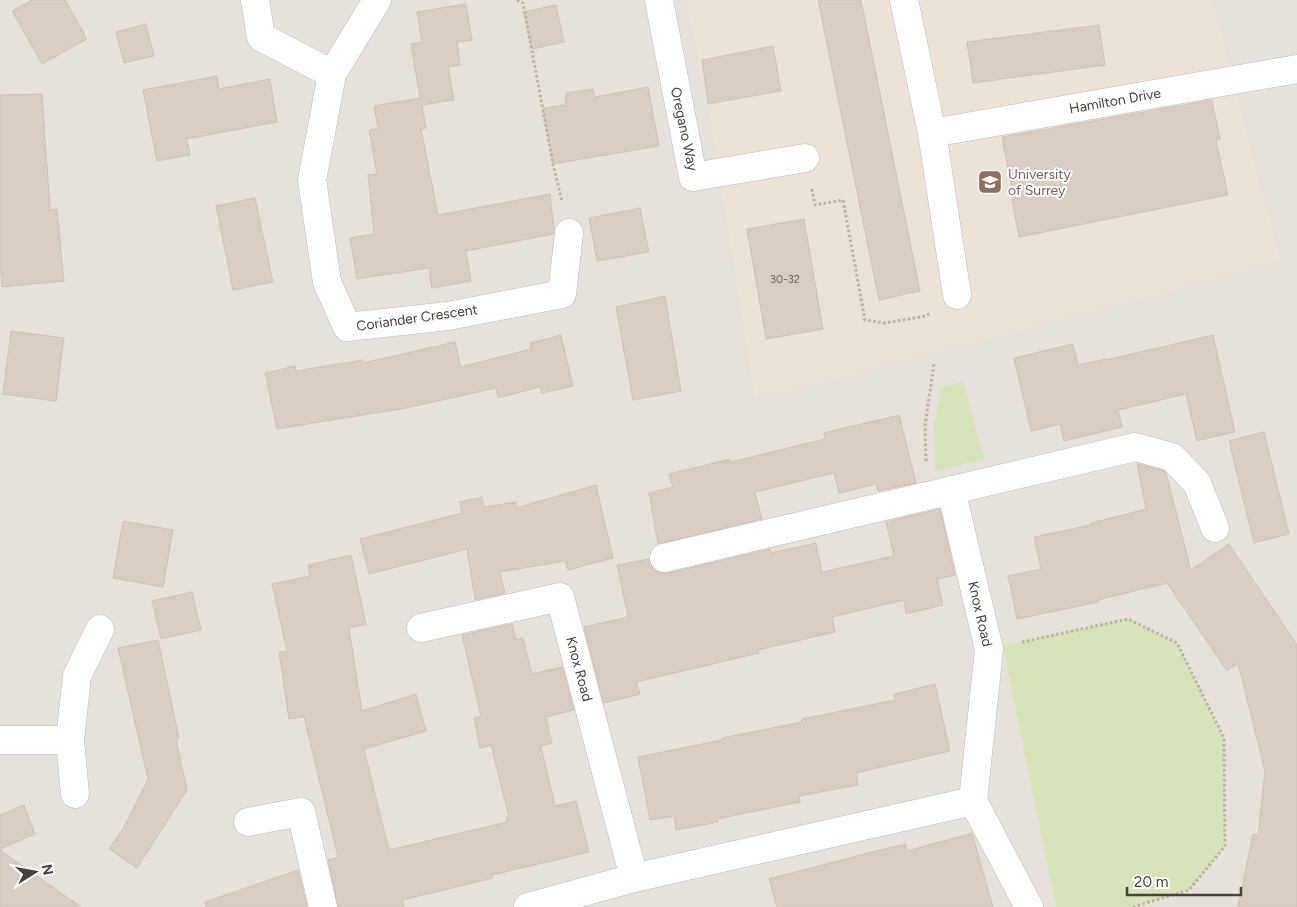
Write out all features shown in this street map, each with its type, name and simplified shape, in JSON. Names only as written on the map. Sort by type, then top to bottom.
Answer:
[{"type":"street","points":[[256,0],[261,37],[332,74]]},
{"type":"street","name":"Coriander Crescent","points":[[377,0],[332,74],[312,180],[327,282],[347,327],[448,316],[562,294],[569,233]]},
{"type":"street","name":"Oregano Way","points":[[659,0],[693,177],[805,158]]},
{"type":"street","points":[[904,0],[932,132],[958,295]]},
{"type":"street","name":"Hamilton Drive","points":[[932,132],[1297,69]]},
{"type":"street","points":[[664,558],[1135,447],[1172,457],[1197,483],[1214,528]]},
{"type":"street","name":"Knox Road","points":[[941,492],[990,649],[973,801]]},
{"type":"street","name":"Knox Road","points":[[421,628],[560,597],[634,878]]},
{"type":"street","points":[[75,794],[70,740],[77,676],[100,629]]},
{"type":"street","points":[[0,740],[70,740]]},
{"type":"street","points":[[528,907],[634,878],[973,801],[1029,907]]},
{"type":"street","points":[[248,822],[301,812],[323,907]]},
{"type":"path","points":[[517,0],[523,3],[553,164],[569,233]]},
{"type":"path","points":[[805,158],[815,205],[843,200],[865,320],[885,323],[926,316],[958,295]]},
{"type":"path","points":[[934,363],[925,426],[927,474],[941,492]]},
{"type":"path","points":[[990,649],[1128,619],[1177,643],[1224,738],[1225,846],[1189,890],[1133,907]]},
{"type":"shaded area","points":[[0,0],[1297,0],[1297,907],[0,907]]},
{"type":"shaded area","name":"University of Surrey","points":[[686,0],[1212,0],[1280,261],[755,399],[708,104]]},
{"type":"green space","points":[[963,381],[984,459],[935,471],[934,426],[941,388]]},
{"type":"green space","points":[[1128,619],[1177,643],[1224,738],[1225,846],[1189,890],[1133,907],[1056,907],[1003,646]]},
{"type":"building","points":[[32,0],[65,0],[87,39],[42,64],[12,11]]},
{"type":"building","points":[[818,0],[861,0],[920,291],[879,300]]},
{"type":"building","points":[[466,4],[472,40],[457,42],[460,65],[448,67],[454,100],[422,105],[426,128],[421,129],[438,215],[550,194],[553,234],[466,251],[471,281],[432,288],[429,268],[357,279],[350,238],[374,234],[368,175],[377,174],[369,130],[378,128],[374,106],[420,98],[411,44],[422,42],[417,12]]},
{"type":"building","points":[[556,5],[564,42],[532,49],[524,12]]},
{"type":"building","points":[[146,24],[154,56],[124,63],[116,32]]},
{"type":"building","points":[[1099,25],[1105,65],[973,83],[967,42]]},
{"type":"building","points":[[773,46],[781,91],[708,104],[702,60]]},
{"type":"building","points":[[217,76],[219,89],[270,79],[277,122],[187,139],[190,155],[157,161],[143,90]]},
{"type":"building","points":[[648,87],[659,146],[553,164],[543,108],[565,105],[566,93],[593,89],[595,97]]},
{"type":"building","points":[[42,94],[50,210],[57,209],[64,281],[2,287],[0,261],[0,95]]},
{"type":"building","points":[[1212,100],[1220,139],[1216,140],[1228,195],[1019,237],[1002,137]]},
{"type":"building","points":[[255,198],[273,282],[233,290],[216,206]]},
{"type":"building","points":[[640,208],[649,252],[597,261],[589,218]]},
{"type":"building","points":[[804,219],[823,329],[766,339],[747,229]]},
{"type":"building","points":[[665,296],[681,391],[633,400],[616,307]]},
{"type":"building","points":[[11,331],[64,338],[56,401],[3,394]]},
{"type":"building","points":[[561,335],[573,386],[542,393],[540,387],[498,398],[496,388],[406,408],[277,429],[265,373],[295,366],[296,371],[363,360],[363,363],[455,342],[461,367],[531,349],[530,343]]},
{"type":"building","points":[[1213,335],[1235,432],[1197,441],[1186,394],[1118,410],[1122,427],[1064,441],[1060,424],[1031,431],[1014,358],[1073,344],[1078,365]]},
{"type":"building","points":[[899,415],[916,483],[878,491],[876,484],[839,493],[834,473],[755,492],[762,519],[658,544],[649,493],[673,487],[669,474],[730,459],[731,462],[825,439],[824,433]]},
{"type":"building","points":[[1264,432],[1289,534],[1254,543],[1229,441]]},
{"type":"building","points":[[1137,464],[1166,473],[1191,570],[1229,544],[1297,645],[1297,907],[1238,907],[1253,834],[1258,835],[1265,771],[1238,663],[1227,671],[1167,583],[1098,600],[1099,602],[1017,619],[1008,576],[1041,569],[1034,537],[1091,525],[1091,523],[1146,509]]},
{"type":"building","points":[[596,485],[613,558],[568,570],[565,561],[500,572],[505,593],[475,600],[467,549],[369,574],[360,539],[462,513],[460,502],[482,497],[484,507],[516,502],[516,508]]},
{"type":"building","points":[[940,509],[955,575],[937,579],[943,605],[906,614],[904,600],[832,617],[835,632],[758,650],[759,653],[636,682],[640,694],[604,703],[584,627],[628,617],[617,565],[649,559],[653,569],[660,573],[668,573],[770,549],[771,553],[816,543],[822,572],[894,556],[886,522]]},
{"type":"building","points":[[123,521],[173,530],[163,587],[113,578]]},
{"type":"building","points":[[351,555],[366,624],[349,628],[362,711],[416,694],[426,731],[364,749],[389,850],[507,822],[506,817],[509,817],[491,745],[480,748],[474,718],[481,716],[462,635],[512,624],[516,640],[523,638],[532,674],[562,667],[574,710],[546,717],[552,743],[541,746],[555,806],[576,801],[589,852],[492,875],[493,878],[402,900],[404,907],[338,907],[328,860],[338,857],[304,717],[289,719],[279,652],[287,651],[272,584],[310,576],[308,565]]},
{"type":"building","points":[[192,592],[201,630],[161,639],[152,601]]},
{"type":"building","points":[[158,640],[179,738],[176,739],[187,790],[137,868],[109,849],[124,827],[148,779],[118,648]]},
{"type":"building","points":[[935,684],[950,751],[856,773],[858,785],[799,796],[800,802],[717,819],[718,822],[676,830],[674,816],[650,820],[638,757],[722,740],[722,738],[802,722],[802,719],[895,700],[894,694]]},
{"type":"building","points":[[24,805],[35,834],[0,849],[0,815]]},
{"type":"building","points":[[972,833],[993,907],[777,907],[769,879],[906,844],[907,851]]},
{"type":"building","points":[[0,850],[81,907],[0,907]]},
{"type":"building","points":[[298,870],[307,907],[206,907],[205,902]]},
{"type":"place","name":"University of Surrey","points":[[990,182]]}]
